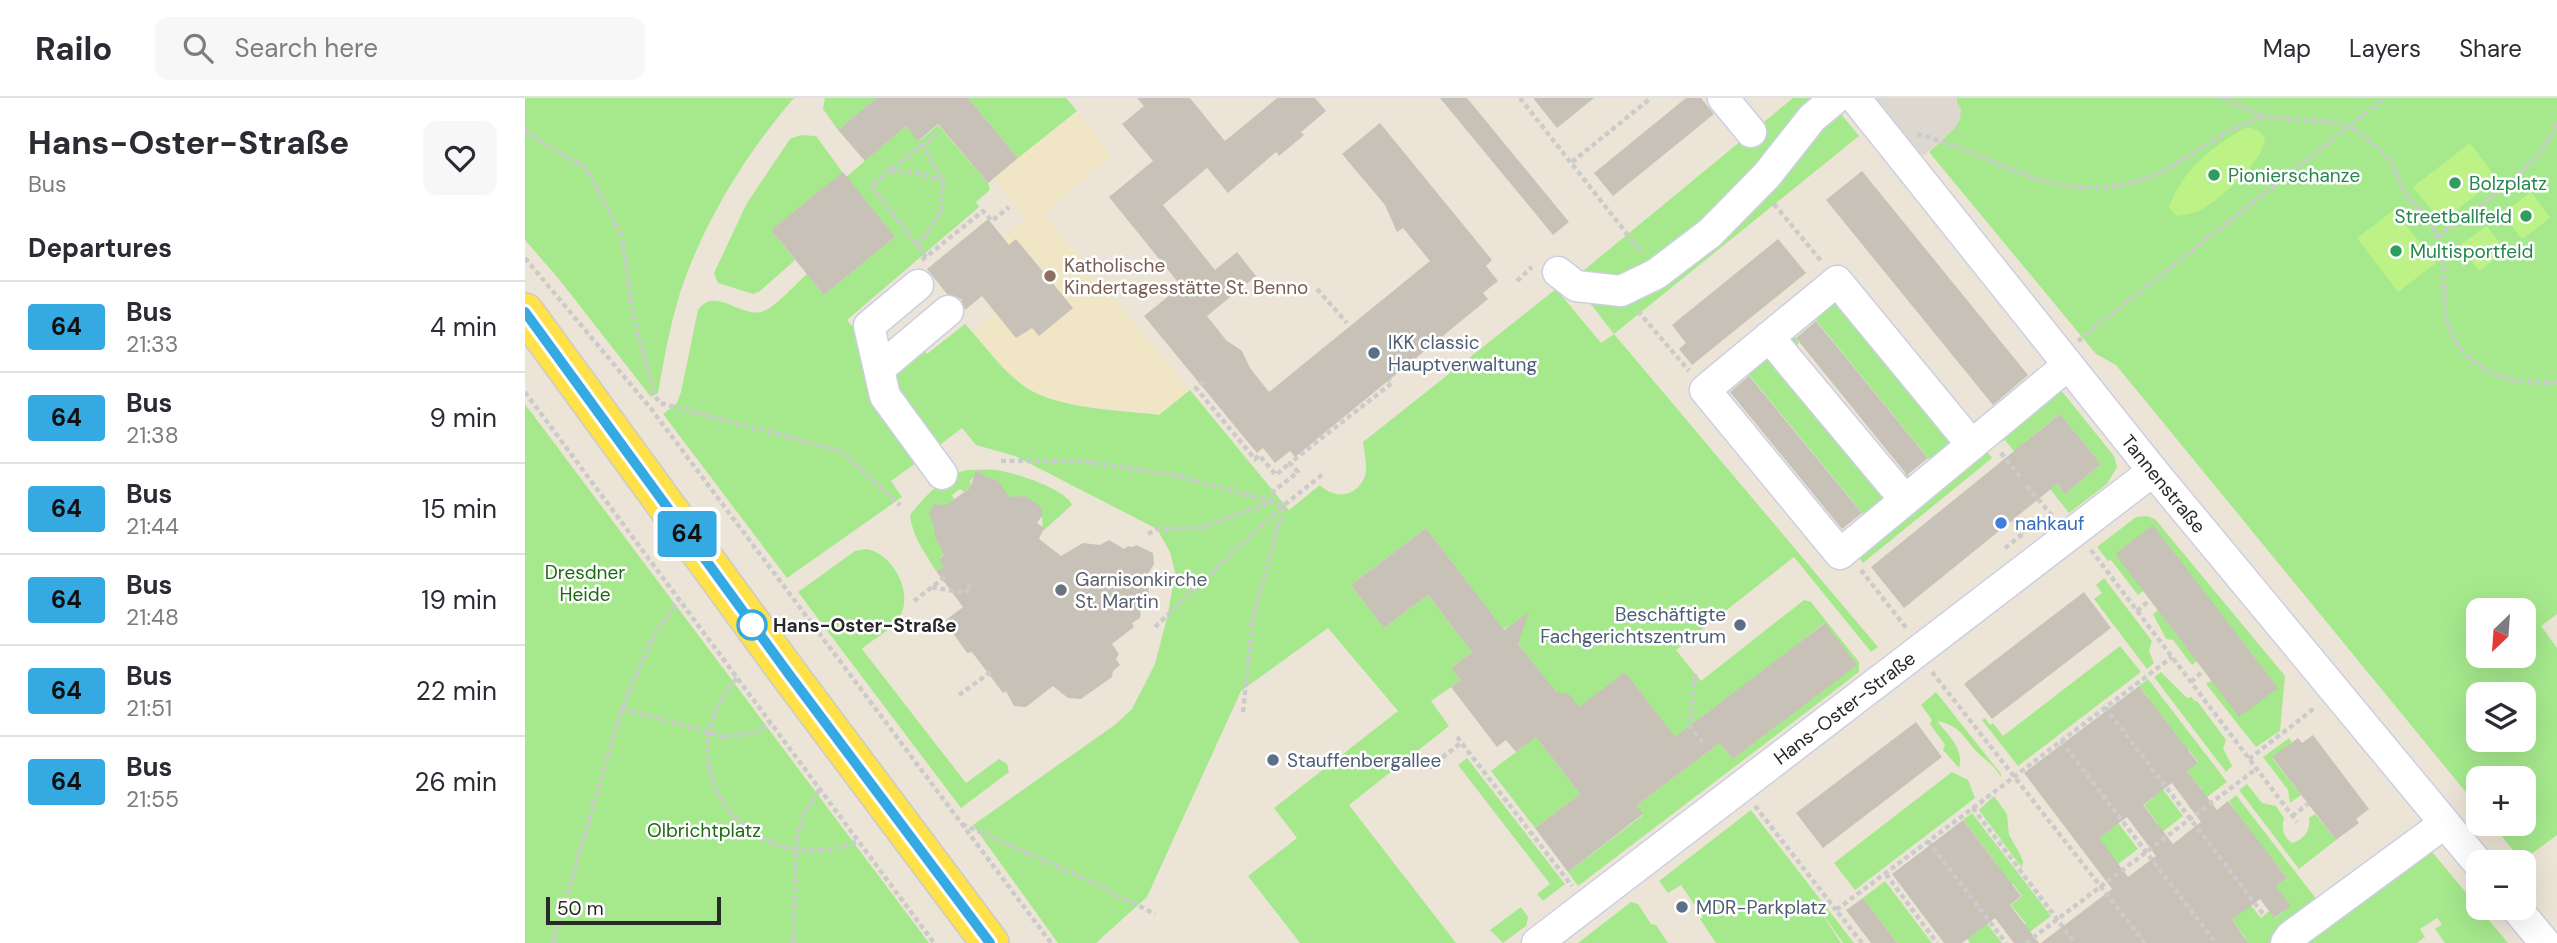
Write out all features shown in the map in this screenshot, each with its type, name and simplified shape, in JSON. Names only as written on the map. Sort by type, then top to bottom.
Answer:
[{"type":"main road","points":[[525,312],[788,673],[990,943]]},
{"type":"street","points":[[1723,98],[1751,132]]},
{"type":"street","points":[[1558,272],[1576,286],[1621,291],[1656,274],[1710,233],[1767,174],[1812,118],[1836,98]]},
{"type":"street","name":"Tannenstraße","points":[[1855,98],[2153,471],[2467,850]]},
{"type":"street","points":[[1978,439],[1837,281],[1705,390],[1840,554],[2068,365]]},
{"type":"street","points":[[918,285],[869,327],[885,396],[942,474]]},
{"type":"street","points":[[879,369],[948,310]]},
{"type":"street","points":[[1769,337],[1905,500]]},
{"type":"street","name":"Hans-Oster-Straße","points":[[1537,943],[1919,650],[2064,524],[2153,471]]},
{"type":"street","points":[[2286,943],[2291,936],[2445,823]]},
{"type":"street","points":[[2526,920],[2545,943]]},
{"type":"path","points":[[1520,98],[1629,233]]},
{"type":"path","points":[[1572,162],[1651,98]]},
{"type":"path","points":[[2222,98],[2265,116],[2349,126],[2392,162],[2405,193],[2421,210],[2438,237],[2444,262],[2449,325],[2457,345],[2471,361],[2491,374],[2515,381],[2557,382]]},
{"type":"path","points":[[2103,321],[2385,98]]},
{"type":"path","points":[[1941,140],[2027,176],[2057,184],[2107,188],[2149,177],[2228,131],[2265,116]]},
{"type":"path","points":[[2438,237],[2535,159],[2547,143],[2557,122]]},
{"type":"path","points":[[525,128],[536,139],[586,169],[619,229],[632,310],[654,395],[660,403],[841,451],[900,505]]},
{"type":"path","points":[[936,134],[871,185],[926,257],[983,211],[992,221],[1009,207]]},
{"type":"path","points":[[918,246],[941,212],[943,182],[923,144]]},
{"type":"path","points":[[889,171],[921,173],[943,182]]},
{"type":"path","points":[[1775,205],[1837,281]]},
{"type":"path","points":[[525,258],[652,410],[1051,943]]},
{"type":"path","points":[[1317,289],[1346,323]]},
{"type":"path","points":[[1621,291],[1705,390]]},
{"type":"path","points":[[1204,382],[1196,388],[1255,459],[1259,455],[1276,475],[1391,381],[1395,388]]},
{"type":"path","points":[[525,392],[934,943]]},
{"type":"path","points":[[1978,439],[2022,479]]},
{"type":"path","points":[[1001,461],[1083,461],[1179,476],[1284,505]]},
{"type":"path","points":[[1148,534],[1157,529],[1198,528],[1269,502],[1273,491],[1298,472],[1290,463]]},
{"type":"path","points":[[1155,627],[1284,505],[1324,474]]},
{"type":"path","points":[[2028,486],[2064,524],[2137,611],[2297,822]]},
{"type":"path","points":[[1243,712],[1252,617],[1284,505]]},
{"type":"path","points":[[2013,519],[2029,538]]},
{"type":"path","points":[[1845,550],[2145,943]]},
{"type":"path","points":[[914,601],[946,576]]},
{"type":"path","points":[[932,587],[964,593],[971,588],[968,584]]},
{"type":"path","points":[[553,943],[622,708],[653,637],[679,600]]},
{"type":"path","points":[[2137,611],[2150,600]]},
{"type":"path","points":[[1836,910],[2172,657]]},
{"type":"path","points":[[2190,682],[2204,670]]},
{"type":"path","points":[[959,695],[992,671]]},
{"type":"path","points":[[1695,674],[1690,726],[1703,743]]},
{"type":"path","points":[[737,678],[725,692],[708,732],[711,775],[716,792],[729,812],[745,830],[796,850],[841,848],[858,841]]},
{"type":"path","points":[[2105,707],[2263,914]]},
{"type":"path","points":[[622,708],[724,737],[756,732],[770,723]]},
{"type":"path","points":[[2249,759],[2313,709]]},
{"type":"path","points":[[1457,737],[1586,905]]},
{"type":"path","points":[[2061,741],[2216,943]]},
{"type":"path","points":[[1429,768],[1462,742]]},
{"type":"path","points":[[2026,943],[2256,769]]},
{"type":"path","points":[[1740,788],[1862,943]]},
{"type":"path","points":[[793,943],[797,835],[803,816],[819,790]]},
{"type":"path","points":[[2292,817],[2308,804]]},
{"type":"path","points":[[1973,808],[2075,943]]},
{"type":"path","points":[[962,824],[1086,879],[1154,914]]},
{"type":"path","points":[[1929,841],[2006,943]]},
{"type":"path","points":[[1885,873],[1937,943]]},
{"type":"shaded area","points":[[1875,98],[1955,98],[1961,109],[1960,120],[1954,129],[1923,156]]},
{"type":"shaded area","name":"Katholische Kindertagesstätte St. Benno","points":[[1077,111],[1112,155],[1044,214],[1190,390],[1159,415],[1051,401],[1023,386],[1003,368],[972,331],[994,312],[982,296],[1003,238],[1025,219],[993,178]]},
{"type":"green space","points":[[525,98],[794,98],[743,166],[701,240],[676,305],[658,393],[651,397],[525,240]]},
{"type":"green space","points":[[825,98],[876,98],[838,130],[823,109]]},
{"type":"green space","points":[[968,98],[1066,98],[1077,111],[1018,158]]},
{"type":"green space","points":[[1793,98],[1828,98],[1859,136],[1614,334],[1572,280]]},
{"type":"green space","points":[[1956,98],[2557,98],[2557,614],[2541,626],[2557,648],[2557,835],[2536,851],[2513,850],[2502,836],[2536,836],[2536,766],[2466,766],[2466,792],[2116,365],[2096,354],[1929,152],[1954,129]]},
{"type":"green space","points":[[938,125],[988,183],[990,190],[976,202],[979,207],[847,320],[867,345],[920,460],[891,481],[902,497],[787,578],[663,414],[677,403],[681,392],[698,310],[705,303],[713,301],[755,313],[764,311],[807,274],[824,295],[895,237],[846,177],[906,126],[919,141]]},
{"type":"green space","name":"Pionierschanze","points":[[2249,127],[2259,131],[2265,139],[2257,159],[2248,170],[2207,206],[2193,213],[2176,216],[2169,207],[2174,194],[2191,170],[2224,141]]},
{"type":"green space","points":[[801,135],[816,136],[843,173],[771,230],[795,260],[753,294],[718,283],[714,273],[747,203],[790,139]]},
{"type":"green space","name":"Bolzplatz","points":[[2470,143],[2497,179],[2441,222],[2413,187]]},
{"type":"green space","name":"Streetballfeld","points":[[2531,192],[2550,218],[2522,239],[2502,214]]},
{"type":"green space","name":"Multisportfeld","points":[[2394,210],[2436,263],[2398,292],[2357,238]]},
{"type":"green space","points":[[2487,226],[2506,251],[2479,271],[2460,245]]},
{"type":"green space","points":[[1556,289],[1601,343],[1614,334],[1878,647],[1871,652],[1794,557],[1676,650],[1701,681],[1804,600],[1811,602],[1859,662],[1859,672],[1578,886],[1568,872],[1643,815],[1637,805],[1720,743],[1733,759],[1856,665],[1824,623],[1799,643],[1811,659],[1727,698],[1701,717],[1684,750],[1625,672],[1588,701],[1647,778],[1575,705],[1569,694],[1559,697],[1516,641],[1522,632],[1516,623],[1503,629],[1426,528],[1351,585],[1384,628],[1428,595],[1472,652],[1452,667],[1461,680],[1431,701],[1449,726],[1349,805],[1456,943],[1300,943],[1248,876],[1297,838],[1274,808],[1398,711],[1328,628],[1241,691],[1147,897],[1096,943],[1058,943],[973,825],[1116,724],[1132,709],[1155,664],[1168,614],[1175,572],[1170,552],[1157,529],[1015,456],[976,445],[962,428],[936,448],[893,391],[895,369],[921,347],[927,354],[965,324],[1013,377],[1034,392],[1050,399],[1087,407],[1159,415],[1190,390],[1289,510],[1320,485],[1339,494],[1357,488],[1366,472],[1363,442]]},
{"type":"green space","points":[[1832,292],[1959,437],[1913,486],[1897,480],[1906,473],[1910,477],[1930,460],[1816,320],[1795,337],[1799,343],[1791,351],[1784,338]]},
{"type":"green space","points":[[1765,347],[1892,492],[1846,541],[1830,535],[1839,528],[1843,532],[1864,515],[1749,375],[1727,392],[1732,398],[1724,406],[1720,387]]},
{"type":"green space","points":[[2056,384],[2114,456],[2117,467],[2107,484],[2069,513],[2044,481],[2050,476],[2065,494],[2101,464],[2060,414],[2024,443],[2041,464],[2031,472],[2005,440],[2000,443],[1992,435]]},
{"type":"green space","name":"Olbrichtplatz","points":[[525,404],[929,943],[525,943]]},
{"type":"green space","points":[[1982,445],[1992,458],[1863,563],[1853,550]]},
{"type":"green space","points":[[967,470],[996,470],[1026,478],[1050,487],[1068,499],[1072,505],[1043,531],[1042,516],[1034,502],[1018,496],[1011,501],[976,475],[970,481],[971,487],[964,492],[960,489],[952,495],[954,499],[945,506],[936,504],[930,515],[938,527],[933,532],[948,553],[940,557],[946,565],[936,571],[916,537],[910,515],[928,494],[943,482]]},
{"type":"green space","points":[[2147,516],[2155,519],[2285,676],[2280,731],[2256,747],[2206,684],[2212,680],[2277,688],[2153,526],[2143,591],[2138,595],[2111,560],[2108,561],[2097,547],[2136,517]]},
{"type":"green space","points":[[866,549],[876,552],[893,566],[903,587],[904,598],[903,608],[895,623],[862,649],[966,783],[999,759],[1007,764],[1009,772],[961,808],[798,592],[855,551]]},
{"type":"green space","points":[[2104,578],[2152,641],[2149,651],[2154,663],[2147,669],[2094,599],[2102,593],[2096,585]]},
{"type":"green space","points":[[2158,610],[2197,661],[2192,665],[2173,640],[2166,639],[2153,614]]},
{"type":"green space","points":[[2120,646],[2141,672],[2018,766],[1982,720],[1985,718],[1990,725],[1993,723],[2003,736]]},
{"type":"green space","points":[[2161,672],[2187,698],[2192,697],[2197,701],[2226,740],[2223,748],[2232,766],[2226,772],[2154,677]]},
{"type":"green space","points":[[2148,679],[2227,782],[2191,809],[2186,802],[2202,790],[2187,771],[2198,762],[2189,750],[2177,758],[2163,739],[2173,731],[2164,718],[2138,707],[2149,698],[2139,686]]},
{"type":"green space","points":[[1936,692],[2001,777],[1960,732],[1937,721],[1957,748],[1959,768],[1943,750],[1945,745],[1921,705]]},
{"type":"green space","points":[[2105,713],[2183,816],[2148,843],[2143,836],[2158,824],[2144,805],[2155,796]]},
{"type":"green space","points":[[1536,737],[1580,794],[1535,828],[1491,771]]},
{"type":"green space","points":[[2289,738],[2292,742],[2272,758],[2301,795],[2290,803],[2288,790],[2263,757]]},
{"type":"green space","points":[[2060,746],[2138,849],[2102,876],[2099,838],[2051,753]]},
{"type":"green space","points":[[1467,758],[1565,884],[1543,901],[1537,894],[1550,884],[1458,765]]},
{"type":"green space","points":[[1952,772],[1968,780],[1975,798],[1855,890],[1834,863]]},
{"type":"green space","points":[[2247,784],[2262,803],[2276,806],[2284,818],[2285,835],[2292,843],[2306,834],[2309,818],[2315,814],[2336,840],[2299,869],[2239,790]]},
{"type":"green space","points":[[2236,795],[2321,905],[2272,943],[2242,943],[2246,939],[2232,920],[2243,911],[2184,835],[2191,830],[2261,918],[2269,911],[2275,918],[2290,906],[2276,886],[2287,878],[2278,866],[2227,823],[2238,814],[2229,801]]},
{"type":"green space","points":[[1994,796],[2007,814],[2009,835],[2020,854],[2022,868],[1979,810]]},
{"type":"green space","points":[[1751,810],[1854,943],[1843,943],[1815,903],[1841,943],[1716,943],[1700,919],[1703,917],[1681,885],[1668,893],[1659,881]]},
{"type":"green space","points":[[1972,813],[2051,916],[2015,943],[2010,936],[2026,924],[2011,905],[2022,896],[2013,884],[2001,892],[1986,873],[1997,864],[1963,820]]},
{"type":"green space","points":[[1928,847],[2002,943],[1970,943]]},
{"type":"green space","points":[[2428,847],[2466,893],[2466,920],[2489,920],[2508,943],[2445,943],[2435,929],[2442,924],[2437,918],[2420,929],[2425,937],[2417,943],[2297,943]]},
{"type":"green space","points":[[1885,881],[1932,943],[1897,943],[1863,898]]},
{"type":"green space","points":[[1631,902],[1638,904],[1668,943],[1578,943]]},
{"type":"green space","points":[[1521,907],[1528,917],[1526,926],[1503,943],[1490,930]]},
{"type":"building","points":[[876,98],[968,98],[1018,158],[988,183],[938,124],[918,141],[906,126],[865,161],[838,130]]},
{"type":"building","points":[[1137,98],[1190,98],[1225,141],[1277,98],[1315,98],[1326,111],[1301,132],[1304,135],[1279,156],[1276,152],[1228,193],[1207,168],[1163,205],[1215,270],[1237,252],[1256,276],[1207,316],[1226,340],[1242,351],[1250,368],[1269,392],[1430,261],[1403,228],[1397,232],[1385,205],[1342,154],[1380,123],[1492,260],[1486,266],[1498,281],[1483,293],[1488,299],[1295,457],[1290,451],[1275,463],[1263,448],[1257,453],[1144,316],[1181,286],[1109,197],[1153,161],[1122,124],[1144,106]]},
{"type":"building","points":[[1440,98],[1467,98],[1569,222],[1553,235]]},
{"type":"building","points":[[1533,98],[1594,98],[1557,128]]},
{"type":"building","points":[[1686,98],[1701,98],[1714,114],[1613,196],[1594,173]]},
{"type":"building","points":[[1862,171],[2028,375],[1993,405],[1826,200]]},
{"type":"building","points":[[843,172],[895,237],[824,295],[771,230]]},
{"type":"building","points":[[988,219],[1009,245],[1016,239],[1073,308],[1039,336],[1032,328],[1016,338],[982,296],[965,310],[961,299],[947,294],[927,269]]},
{"type":"building","points":[[1778,239],[1806,273],[1692,365],[1679,349],[1686,343],[1672,325]]},
{"type":"building","points":[[1816,321],[1928,458],[1907,475],[1796,338]]},
{"type":"building","points":[[1749,376],[1862,513],[1842,529],[1730,392]]},
{"type":"building","points":[[2060,414],[2101,464],[2065,494],[2057,484],[1904,608],[1871,567]]},
{"type":"building","name":"Garnisonkirche St. Martin","points":[[976,470],[998,481],[1009,497],[1025,496],[1040,506],[1043,515],[1037,523],[1044,528],[1039,539],[1061,556],[1083,543],[1100,545],[1109,540],[1124,549],[1136,545],[1153,553],[1154,564],[1148,574],[1149,600],[1142,597],[1140,618],[1132,623],[1134,627],[1112,644],[1119,654],[1116,659],[1120,665],[1113,671],[1112,677],[1081,699],[1068,698],[1053,686],[1026,707],[1014,706],[1006,691],[1003,693],[972,652],[967,653],[946,623],[946,620],[963,607],[936,571],[944,566],[939,559],[944,555],[933,531],[935,530],[929,513],[934,504],[946,505],[970,488]]},
{"type":"building","points":[[2153,525],[2278,688],[2239,717],[2115,554]]},
{"type":"building","points":[[1426,528],[1504,630],[1529,612],[1518,644],[1556,692],[1569,694],[1579,707],[1625,672],[1675,737],[1825,623],[1857,665],[1733,759],[1720,743],[1637,805],[1643,814],[1568,872],[1535,828],[1580,794],[1536,737],[1516,752],[1506,740],[1497,747],[1451,687],[1461,680],[1451,668],[1472,652],[1428,595],[1384,628],[1351,585]]},
{"type":"building","points":[[2084,592],[2111,628],[1992,719],[1964,684]]},
{"type":"building","points":[[2139,686],[2198,763],[2187,771],[2217,810],[2228,801],[2287,878],[2276,886],[2291,906],[2274,918],[2260,899],[2232,920],[2248,943],[2041,943],[2112,889],[2024,773]],"holes":[[[2172,783],[2201,822],[2173,844],[2143,805]],[[2127,817],[2156,856],[2128,877],[2099,838]]]},
{"type":"building","points":[[1916,722],[1942,757],[1823,848],[1796,813]]},
{"type":"building","points":[[2313,735],[2369,809],[2356,819],[2359,823],[2336,840],[2272,757],[2298,738],[2302,743]]},
{"type":"building","points":[[1963,820],[2021,896],[2010,905],[2039,943],[2014,943],[1995,918],[1962,943],[1944,943],[1892,874]]},
{"type":"building","points":[[1863,898],[1897,943],[1871,943],[1846,910]]},
{"type":"bus line","name":"64","points":[[525,312],[788,673],[990,943]]},
{"type":"place","name":"Pionierschanze","points":[[2214,175]]},
{"type":"place","name":"Bolzplatz","points":[[2455,183]]},
{"type":"place","name":"Streetballfeld","points":[[2526,216]]},
{"type":"place","name":"Multisportfeld","points":[[2396,251]]},
{"type":"place","name":"Katholische Kindertagesstätte St. Benno","points":[[1050,276]]},
{"type":"place","name":"IKK classic Hauptverwaltung","points":[[1374,353]]},
{"type":"place","name":"nahkauf","points":[[2001,523]]},
{"type":"place","name":"Garnisonkirche St. Martin","points":[[1061,590]]},
{"type":"place","name":"Hans-Oster-Straße","points":[[752,625]]},
{"type":"place","name":"Beschäftigte Fachgerichtszentrum","points":[[1740,625]]},
{"type":"place","name":"Stauffenbergallee","points":[[1273,760]]},
{"type":"place","name":"MDR-Parkplatz","points":[[1682,907]]},
{"type":"park label","name":"Dresdner Heide","points":[[585,583]]}]
